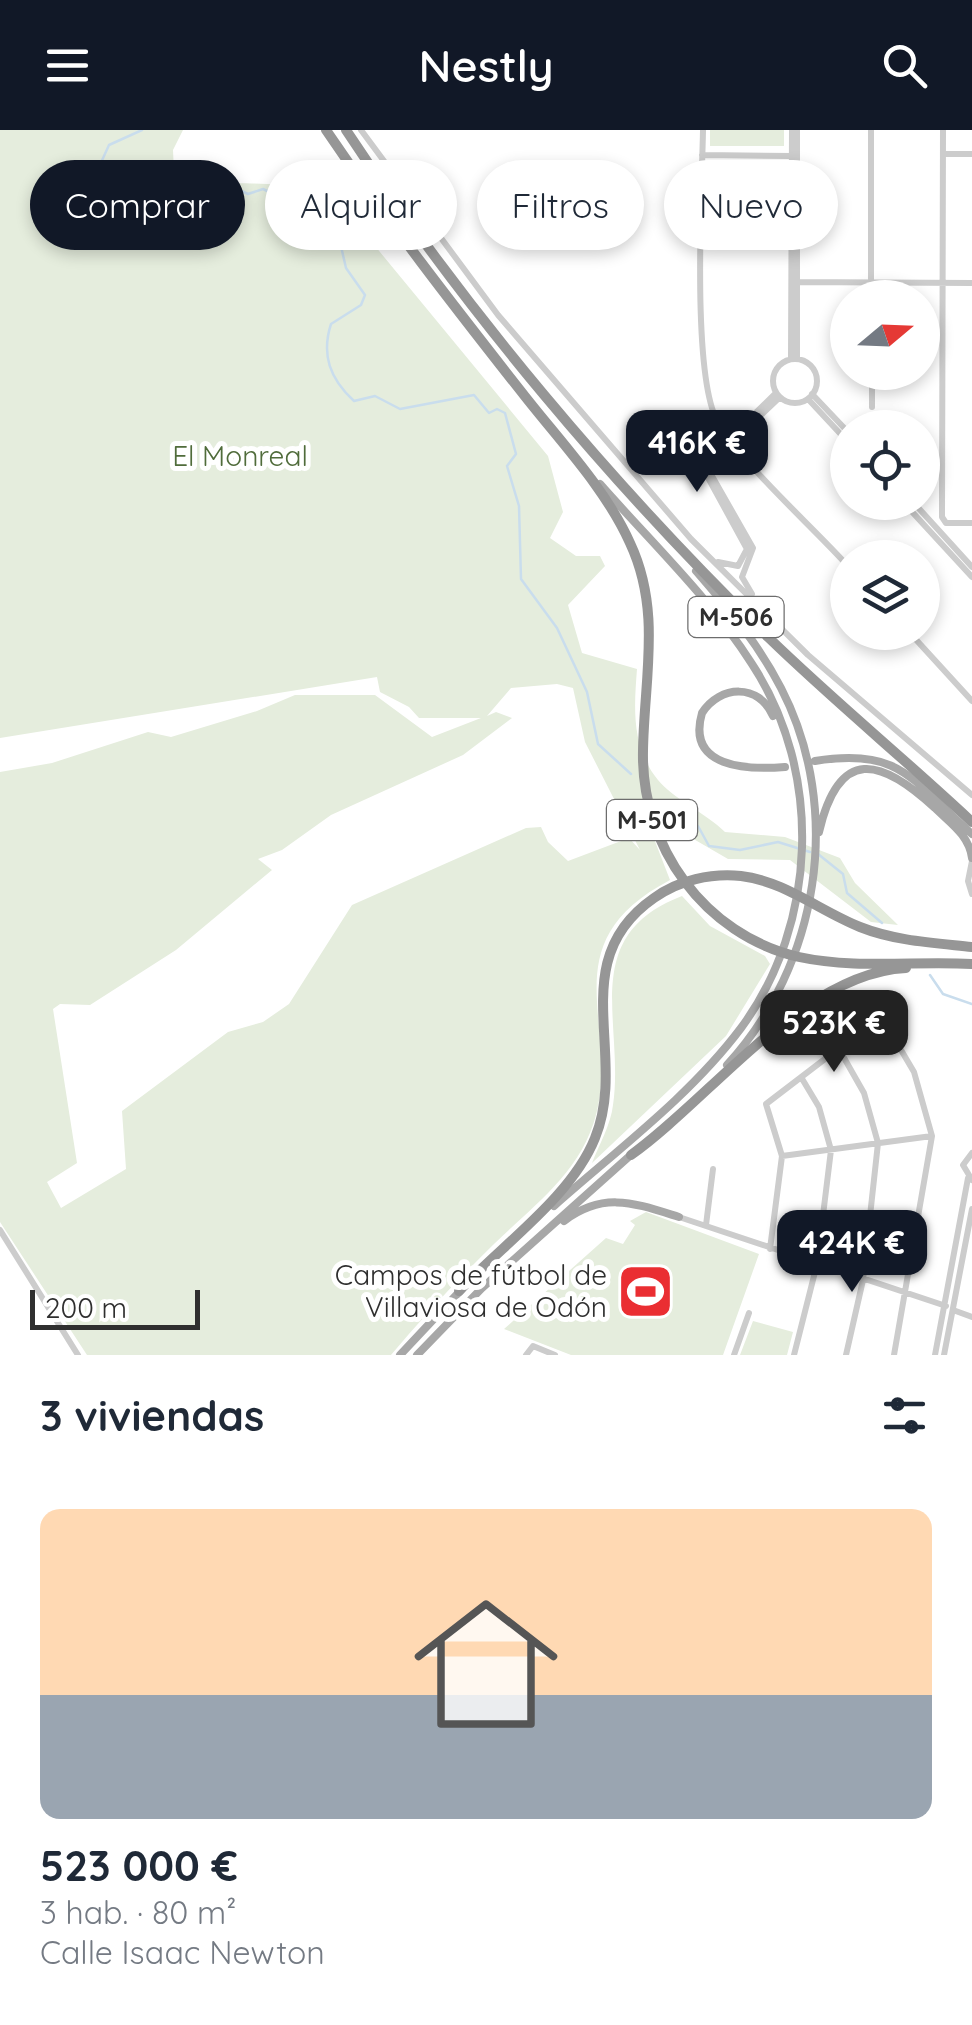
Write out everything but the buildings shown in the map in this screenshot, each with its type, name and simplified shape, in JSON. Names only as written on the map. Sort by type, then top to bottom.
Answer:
[{"type":"highway","name":"M-501","points":[[326,130],[443,293],[574,458],[622,526],[641,571],[650,636],[644,784],[659,840],[690,890],[734,928],[800,957],[972,965]]},
{"type":"highway","points":[[346,130],[484,317],[579,432],[771,640],[972,822]]},
{"type":"highway","points":[[459,1291],[562,1189],[589,1152],[605,1104],[602,983],[610,952],[644,906],[690,880],[721,876],[758,879],[862,928],[972,947]]},
{"type":"highway","points":[[631,1155],[822,996],[862,977],[899,968],[972,965]]},
{"type":"main road","name":"M-506","points":[[417,1355],[512,1260],[739,1053],[768,1012],[790,966],[812,894],[817,842],[806,756],[769,665],[738,620],[579,432]]},
{"type":"main road","name":"M-506","points":[[400,1355],[459,1291],[714,1061],[756,1006],[784,944],[795,905],[802,856],[800,790],[790,746],[772,698],[728,629],[574,458]]},
{"type":"main road","points":[[785,767],[752,769],[719,762],[708,754],[701,740],[702,712],[719,695],[746,692],[769,707],[790,746]]},
{"type":"main road","points":[[816,761],[870,756],[895,766],[972,834]]},
{"type":"main road","points":[[817,842],[826,807],[842,781],[860,770],[882,769],[910,785],[961,833],[972,859]]},
{"type":"main road","points":[[512,1260],[581,1208],[602,1200],[628,1201],[679,1217]]},
{"type":"street","points":[[361,130],[498,315],[691,539],[782,630],[972,795]]},
{"type":"street","points":[[702,130],[703,372],[711,408],[731,438],[830,546]]},
{"type":"street","points":[[794,130],[794,282]]},
{"type":"street","points":[[794,130],[794,359]]},
{"type":"street","points":[[871,130],[872,280]]},
{"type":"street","points":[[942,534],[946,522],[943,130]]},
{"type":"street","points":[[943,154],[972,154]]},
{"type":"street","points":[[702,155],[792,156]]},
{"type":"street","points":[[794,282],[830,282]]},
{"type":"street","points":[[943,282],[972,282]]},
{"type":"street","points":[[794,359],[814,370],[817,384],[810,397],[790,403],[778,395],[773,374],[782,362],[794,359]]},
{"type":"street","points":[[872,390],[872,407]]},
{"type":"street","points":[[691,539],[723,566],[733,567],[746,559],[745,544],[705,470],[708,457],[778,395]]},
{"type":"street","points":[[810,397],[830,415]]},
{"type":"street","points":[[810,397],[830,421]]},
{"type":"street","points":[[731,438],[712,460],[711,472],[752,548],[743,583],[782,630]]},
{"type":"street","points":[[920,520],[972,577]]},
{"type":"street","points":[[929,520],[972,567]]},
{"type":"street","points":[[933,524],[972,523]]},
{"type":"street","points":[[925,650],[972,702]]},
{"type":"street","points":[[972,859],[968,881],[972,894]]},
{"type":"street","points":[[770,1248],[782,1156],[764,1107],[880,1016],[908,1059],[932,1136],[908,1294],[894,1355]]},
{"type":"street","points":[[839,1048],[864,1093],[878,1143],[862,1280],[846,1355]]},
{"type":"street","points":[[794,1355],[816,1264],[831,1150],[818,1107],[801,1077]]},
{"type":"street","points":[[782,1156],[932,1136]]},
{"type":"street","points":[[944,1355],[969,1182],[963,1165],[972,1153]]},
{"type":"street","points":[[706,1226],[713,1168]]},
{"type":"street","points":[[935,1355],[972,1208]]},
{"type":"street","points":[[679,1217],[972,1317]]},
{"type":"street","points":[[0,1230],[78,1355]]},
{"type":"street","points":[[734,1355],[750,1314]]},
{"type":"street","points":[[526,1355],[532,1346],[555,1355]]},
{"type":"green space","name":"El Monreal","points":[[0,130],[183,130],[173,150],[173,160],[30,160],[30,250],[245,250],[245,183],[265,184],[265,250],[378,250],[548,456],[563,512],[550,538],[576,556],[600,556],[605,566],[568,605],[582,653],[637,669],[635,713],[639,741],[658,780],[725,832],[785,837],[840,858],[855,883],[898,925],[871,922],[790,860],[728,859],[678,830],[651,831],[670,880],[633,905],[611,931],[600,958],[597,987],[601,1081],[589,1135],[568,1171],[467,1271],[391,1355],[87,1355],[0,1222],[0,772],[52,763],[148,732],[171,737],[295,695],[375,695],[432,737],[481,718],[419,718],[409,707],[380,692],[377,677],[0,738]],"holes":[[[557,684],[573,688],[585,742],[640,850],[629,838],[568,861],[548,842],[541,827],[526,828],[352,905],[289,1004],[263,1022],[228,1032],[122,1111],[126,1169],[61,1208],[47,1182],[77,1163],[53,1009],[60,1004],[90,1005],[176,950],[272,870],[258,859],[282,850],[331,815],[463,755],[512,718],[496,712],[487,716],[511,688]]]},
{"type":"green space","points":[[710,130],[784,130],[784,146],[710,146]]},
{"type":"green space","points":[[682,896],[710,926],[765,956],[770,964],[726,1036],[592,1163],[613,1105],[612,1014],[617,958],[629,934],[649,913]]},
{"type":"green space","name":"Campos de fútbol de Villaviosa de Odón","points":[[646,1212],[759,1254],[723,1355],[571,1355],[504,1329],[606,1238],[623,1244],[635,1225],[630,1221]]},
{"type":"green space","points":[[753,1321],[793,1332],[787,1355],[740,1355]]},
{"type":"waterway","points":[[142,130],[109,145],[94,178],[93,196],[99,203],[119,199],[160,219],[203,187],[219,194],[235,188],[248,194],[263,189],[321,217],[340,242],[346,268],[365,295],[361,305],[331,324],[328,335],[330,366],[346,393],[354,401],[375,396],[400,409],[474,395],[489,413],[497,409],[505,413],[516,454],[507,466],[519,506],[521,579],[557,628],[587,692],[598,744],[631,774]]},
{"type":"waterway","points":[[659,803],[698,826],[709,846],[740,850],[778,842],[810,852]]},
{"type":"waterway","points":[[818,854],[843,874],[847,893],[882,923]]},
{"type":"waterway","points":[[930,975],[943,994],[972,1004]]},
{"type":"place","name":"Campos de fútbol de Villaviosa de Odón","points":[[646,1291]]}]
